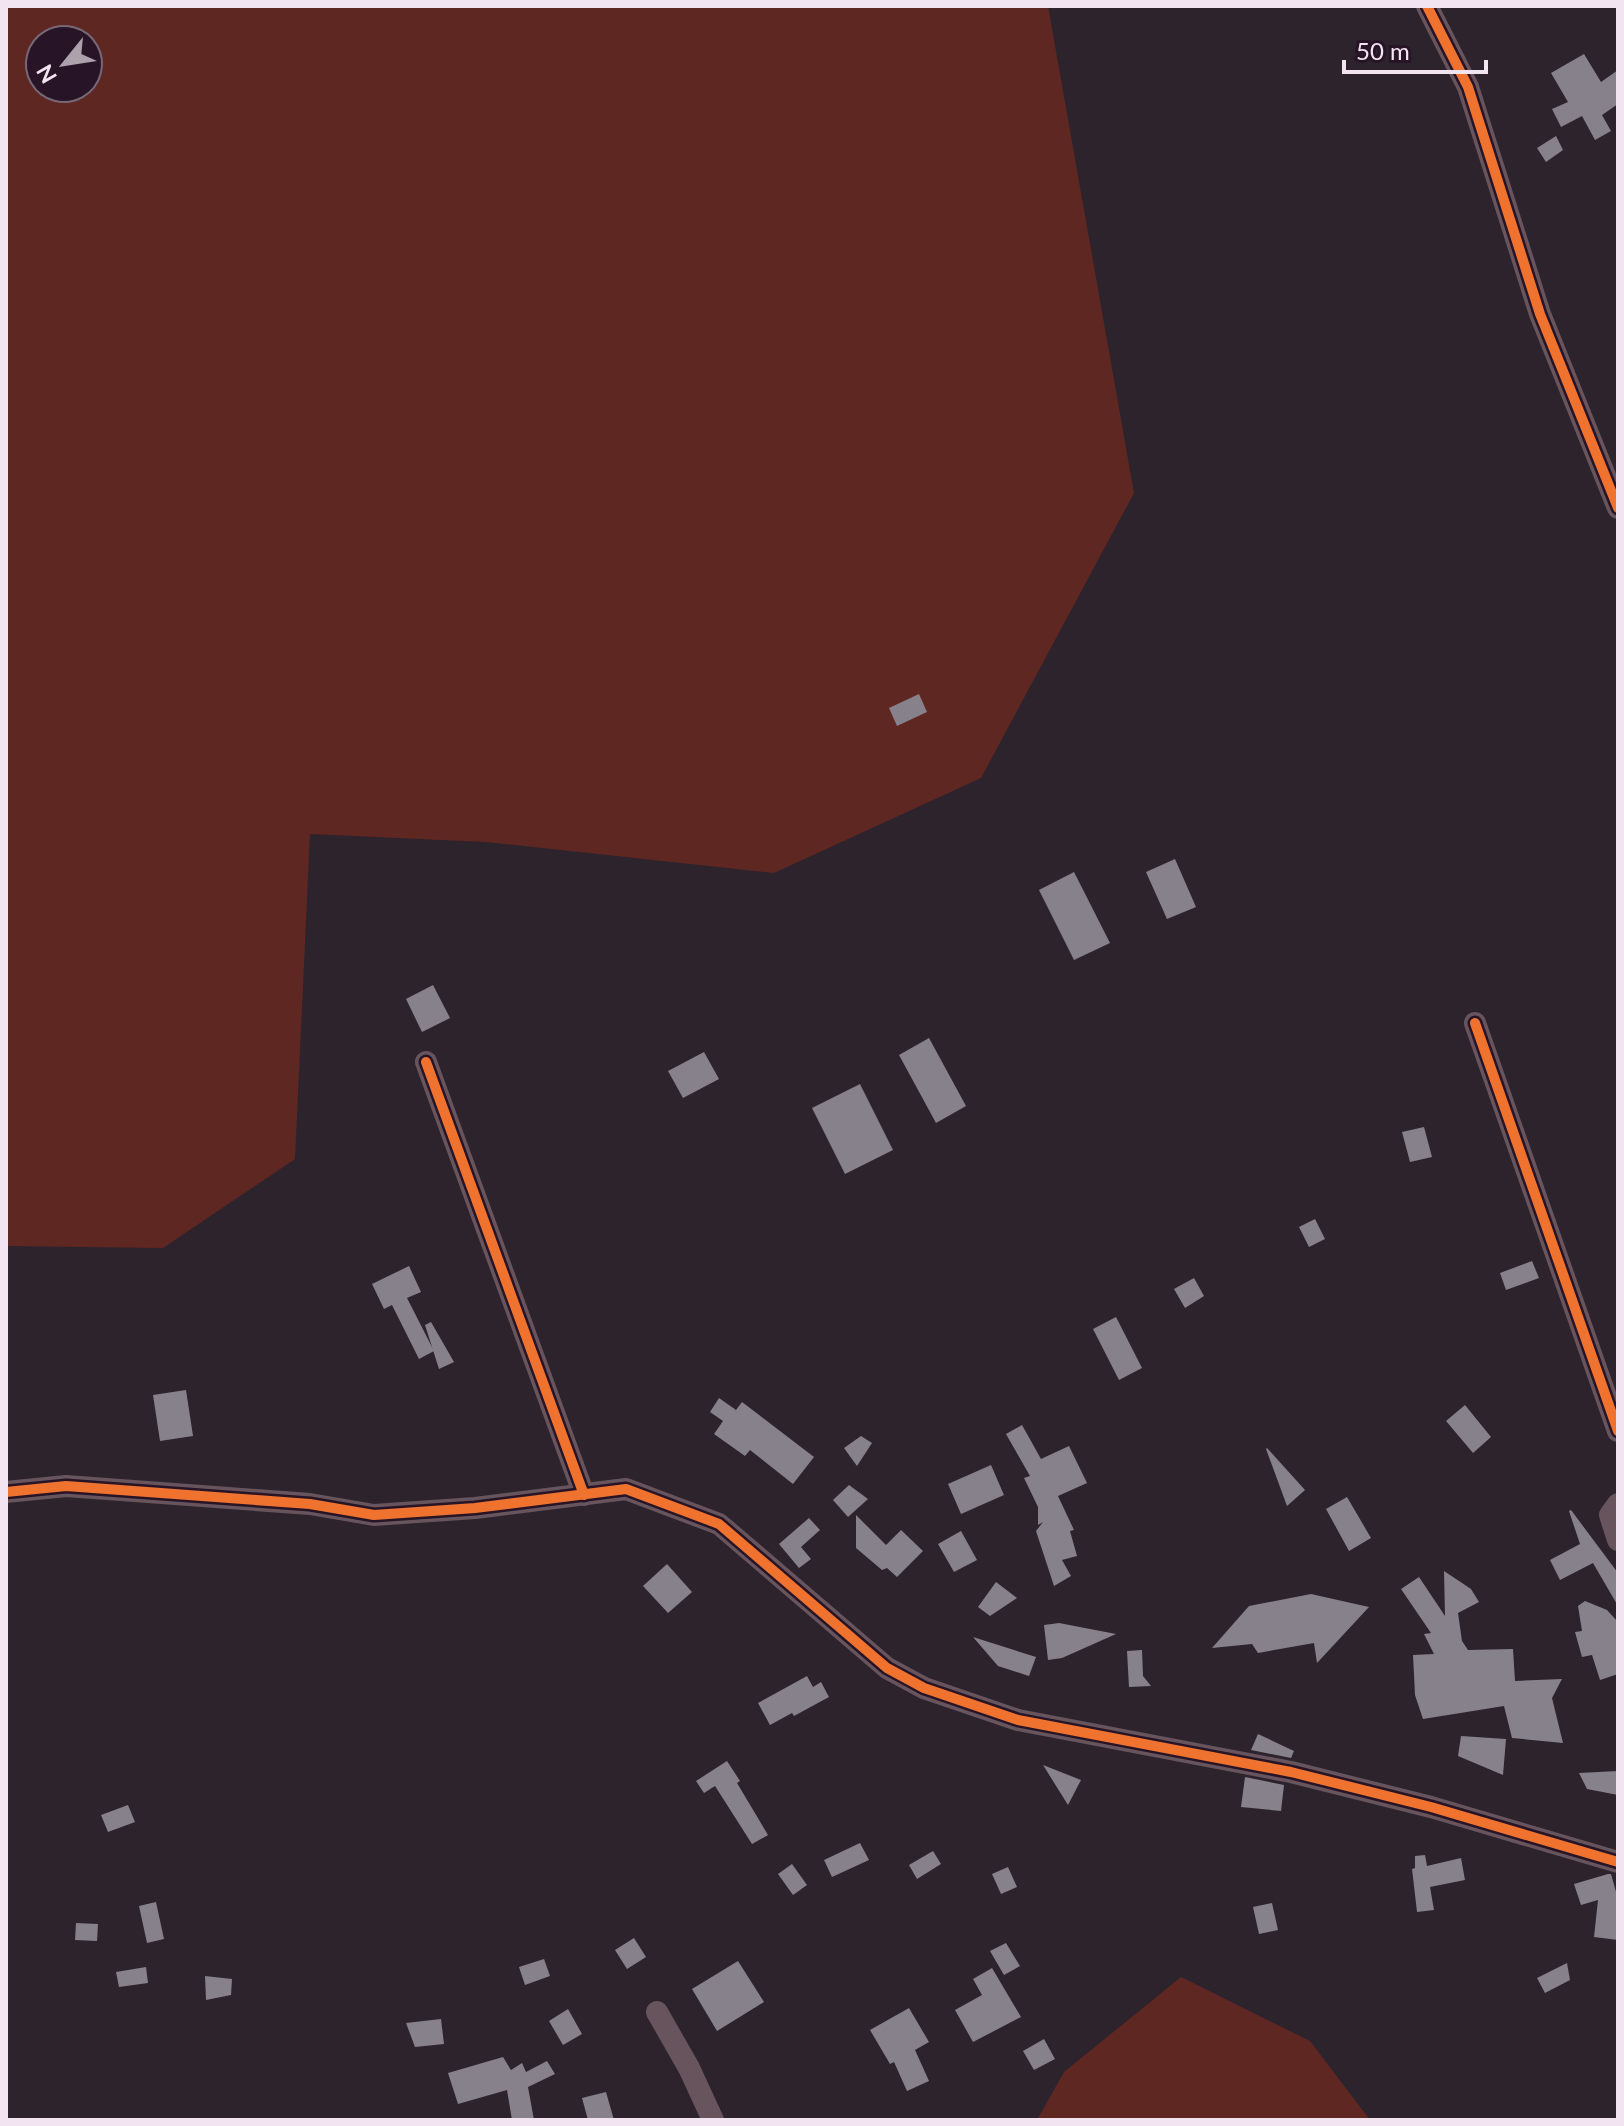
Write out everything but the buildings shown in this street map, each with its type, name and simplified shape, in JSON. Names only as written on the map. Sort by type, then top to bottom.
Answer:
[{"type":"street","points":[[1427,6],[1468,87],[1540,314],[1618,508]]},
{"type":"street","points":[[1475,1023],[1618,1431]]},
{"type":"street","points":[[426,1062],[584,1495]]},
{"type":"street","points":[[6,1492],[66,1486],[310,1504],[374,1515],[475,1508],[626,1489],[719,1524],[887,1668],[924,1688],[1018,1720],[1291,1772],[1431,1807],[1618,1862]]},
{"type":"street","points":[[1618,1504],[1610,1515],[1618,1540]]},
{"type":"street","points":[[657,2012],[689,2068],[713,2120]]},
{"type":"shaded area","points":[[6,6],[1048,6],[1134,493],[981,778],[774,873],[486,842],[310,834],[295,1159],[163,1248],[6,1246]]},
{"type":"shaded area","points":[[1181,1977],[1310,2041],[1370,2120],[1037,2120],[1064,2072]]},
{"type":"cycle path","points":[[1427,6],[1468,87],[1540,314],[1618,508]]},
{"type":"cycle path","points":[[1475,1023],[1618,1431]]},
{"type":"cycle path","points":[[426,1062],[584,1495]]},
{"type":"cycle path","points":[[6,1492],[66,1486],[310,1504],[374,1515],[475,1508],[626,1489],[719,1524],[887,1668],[924,1688],[1018,1720],[1291,1772],[1431,1807],[1618,1862]]}]
